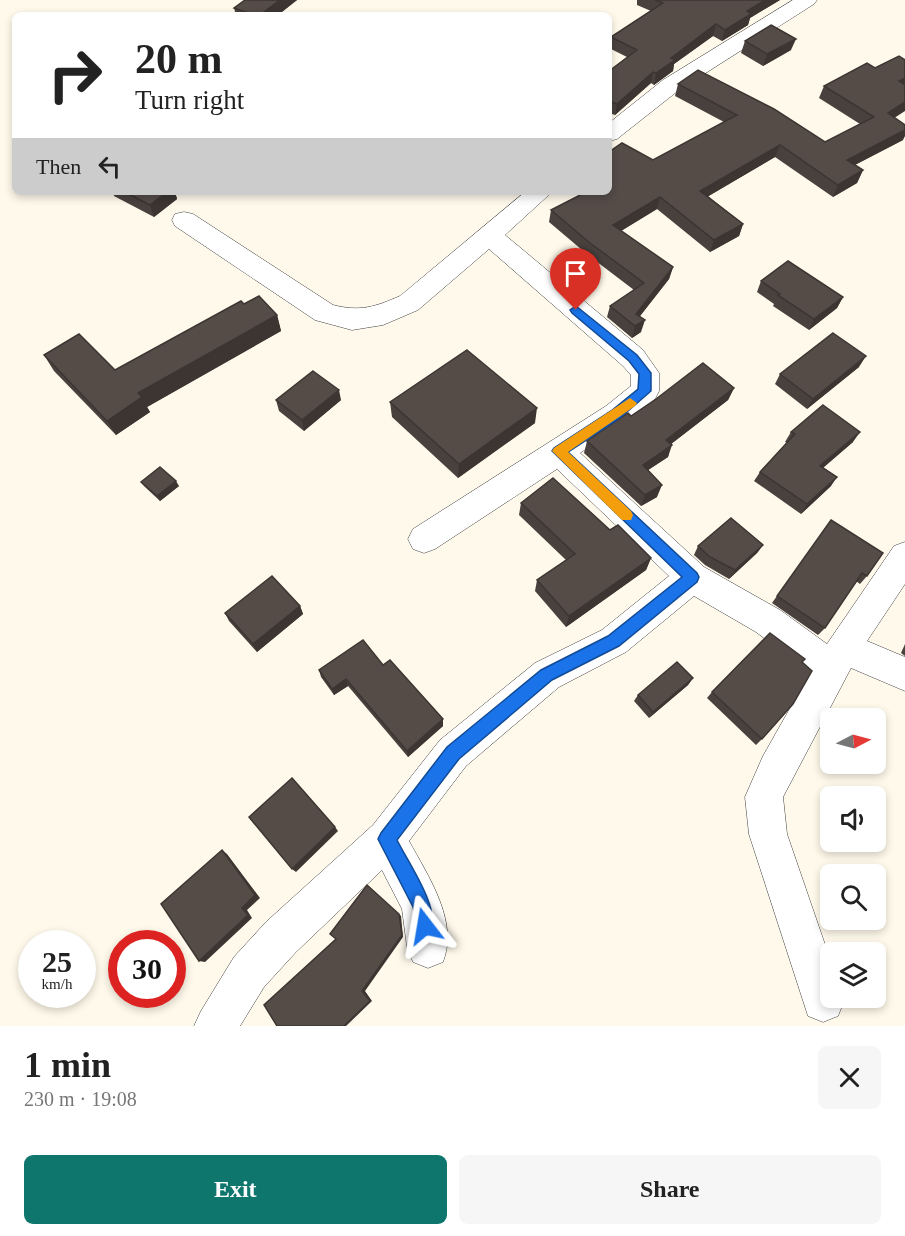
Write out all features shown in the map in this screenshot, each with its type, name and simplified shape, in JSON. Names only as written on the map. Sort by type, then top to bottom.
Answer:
[{"type":"street","points":[[612,132],[671,85],[807,0]]},
{"type":"street","points":[[184,220],[325,313],[352,320],[383,315],[409,303],[536,195]]},
{"type":"street","points":[[424,539],[616,414],[645,391],[645,373],[633,358],[489,235]]},
{"type":"street","points":[[558,451],[692,577],[838,658],[905,674]]},
{"type":"street","points":[[820,992],[768,834],[764,797],[776,769],[838,658],[905,556]]},
{"type":"street","points":[[216,1026],[249,972],[281,937],[387,839],[453,753],[547,675],[614,641],[692,577]]},
{"type":"street","points":[[387,839],[422,905],[428,947]]},
{"type":"building","points":[[245,0],[280,0],[264,12],[245,12],[234,8]]},
{"type":"building","points":[[655,0],[765,0],[747,11],[751,14],[725,30],[716,24],[671,58],[675,60],[656,73],[653,72],[617,104],[612,102],[612,69],[637,50],[612,36],[663,3]]},
{"type":"building","points":[[771,25],[796,39],[767,54],[745,41]]},
{"type":"building","points":[[899,56],[905,60],[905,78],[899,81],[905,85],[905,102],[888,113],[905,125],[905,130],[847,160],[863,170],[838,185],[780,145],[700,191],[743,224],[714,240],[660,197],[613,225],[673,267],[636,314],[645,320],[635,326],[610,306],[644,283],[590,243],[551,210],[580,195],[612,195],[612,150],[622,143],[653,160],[737,115],[678,84],[698,70],[774,109],[825,142],[874,117],[824,86],[867,63],[875,68]]},
{"type":"building","points":[[131,195],[163,195],[150,205]]},
{"type":"building","points":[[788,261],[843,297],[814,319],[761,281]]},
{"type":"building","points":[[259,296],[277,315],[138,393],[142,397],[107,421],[44,355],[79,334],[115,370],[241,301],[244,304]]},
{"type":"building","points":[[833,333],[866,356],[813,399],[780,374]]},
{"type":"building","points":[[467,350],[537,408],[459,464],[390,402]]},
{"type":"building","points":[[703,363],[734,388],[666,440],[672,445],[643,465],[662,485],[645,495],[587,441],[628,413],[631,416]]},
{"type":"building","points":[[313,371],[339,390],[302,420],[276,400]]},
{"type":"building","points":[[823,405],[860,432],[820,466],[837,477],[807,504],[760,472],[795,434],[791,432]]},
{"type":"building","points":[[160,467],[176,481],[157,496],[141,482]]},
{"type":"building","points":[[553,478],[610,530],[618,525],[651,558],[569,616],[537,580],[575,554],[521,503]]},
{"type":"building","points":[[731,518],[763,545],[735,570],[710,557],[698,546]]},
{"type":"building","points":[[831,520],[883,553],[867,576],[862,573],[825,628],[777,596]]},
{"type":"building","points":[[272,576],[300,606],[253,644],[225,613]]},
{"type":"building","points":[[770,633],[805,659],[802,662],[812,671],[793,704],[762,739],[712,692]]},
{"type":"building","points":[[363,640],[383,665],[390,660],[443,719],[407,751],[346,679],[332,689],[319,670]]},
{"type":"building","points":[[677,662],[693,678],[653,712],[638,695]]},
{"type":"building","points":[[292,778],[335,827],[292,869],[249,817]]},
{"type":"building","points":[[222,850],[255,895],[242,908],[248,915],[199,961],[186,942],[186,930],[178,930],[161,904]]},
{"type":"building","points":[[367,885],[399,914],[402,935],[362,991],[370,1001],[344,1026],[277,1026],[264,1005],[336,939],[330,934]]},
{"type":"slow traffic","points":[[627,515],[558,451],[630,403]]},
{"type":"route","points":[[425,926],[422,905],[387,839],[400,822],[453,753],[547,675],[614,641],[692,577],[558,451],[616,414],[645,391],[645,373],[633,358],[576,310]]}]
